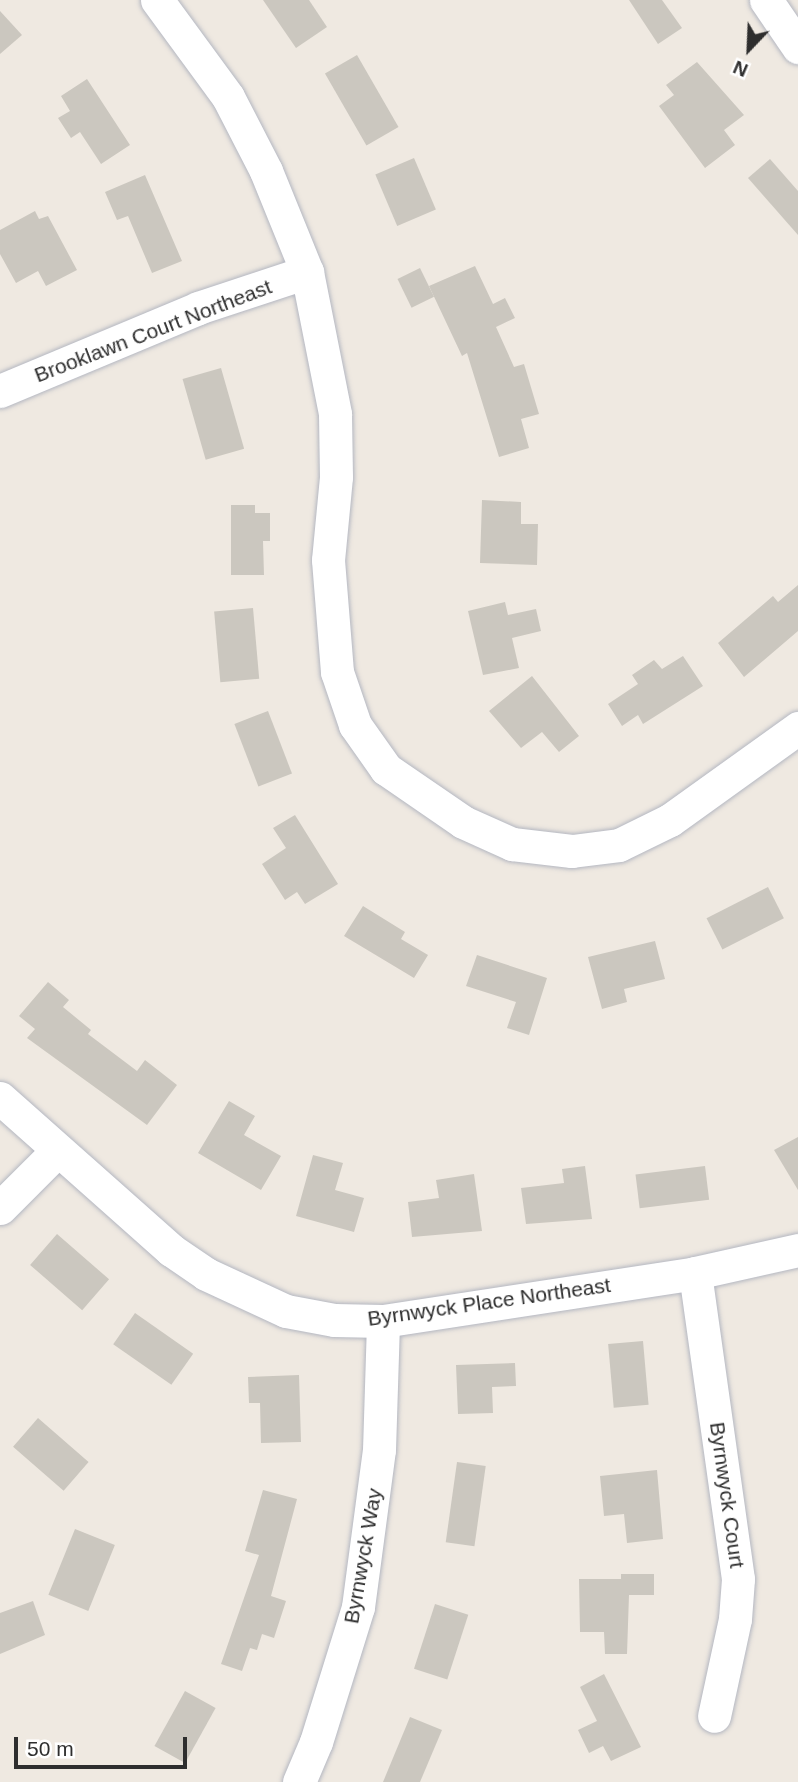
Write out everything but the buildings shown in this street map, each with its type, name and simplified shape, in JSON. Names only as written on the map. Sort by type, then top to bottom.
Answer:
[{"type":"street","points":[[158,0],[228,97],[266,171],[307,272],[335,414],[336,477],[328,560],[337,672],[355,724],[386,769],[463,822],[512,844],[572,851],[619,845],[670,820],[798,728]]},
{"type":"street","points":[[766,0],[798,47]]},
{"type":"street","name":"Brooklawn Court Northeast","points":[[0,391],[198,308],[307,272]]},
{"type":"street","name":"Byrnwyck Place Northeast","points":[[0,1098],[56,1152],[171,1250],[246,1296],[286,1311],[334,1320],[383,1321],[695,1273],[798,1250]]},
{"type":"street","points":[[0,1208],[56,1152]]},
{"type":"street","name":"Byrnwyck Court","points":[[695,1273],[738,1579],[736,1619],[714,1716]]},
{"type":"street","name":"Byrnwyck Way","points":[[299,1782],[316,1742],[358,1607],[379,1450],[383,1321]]}]
